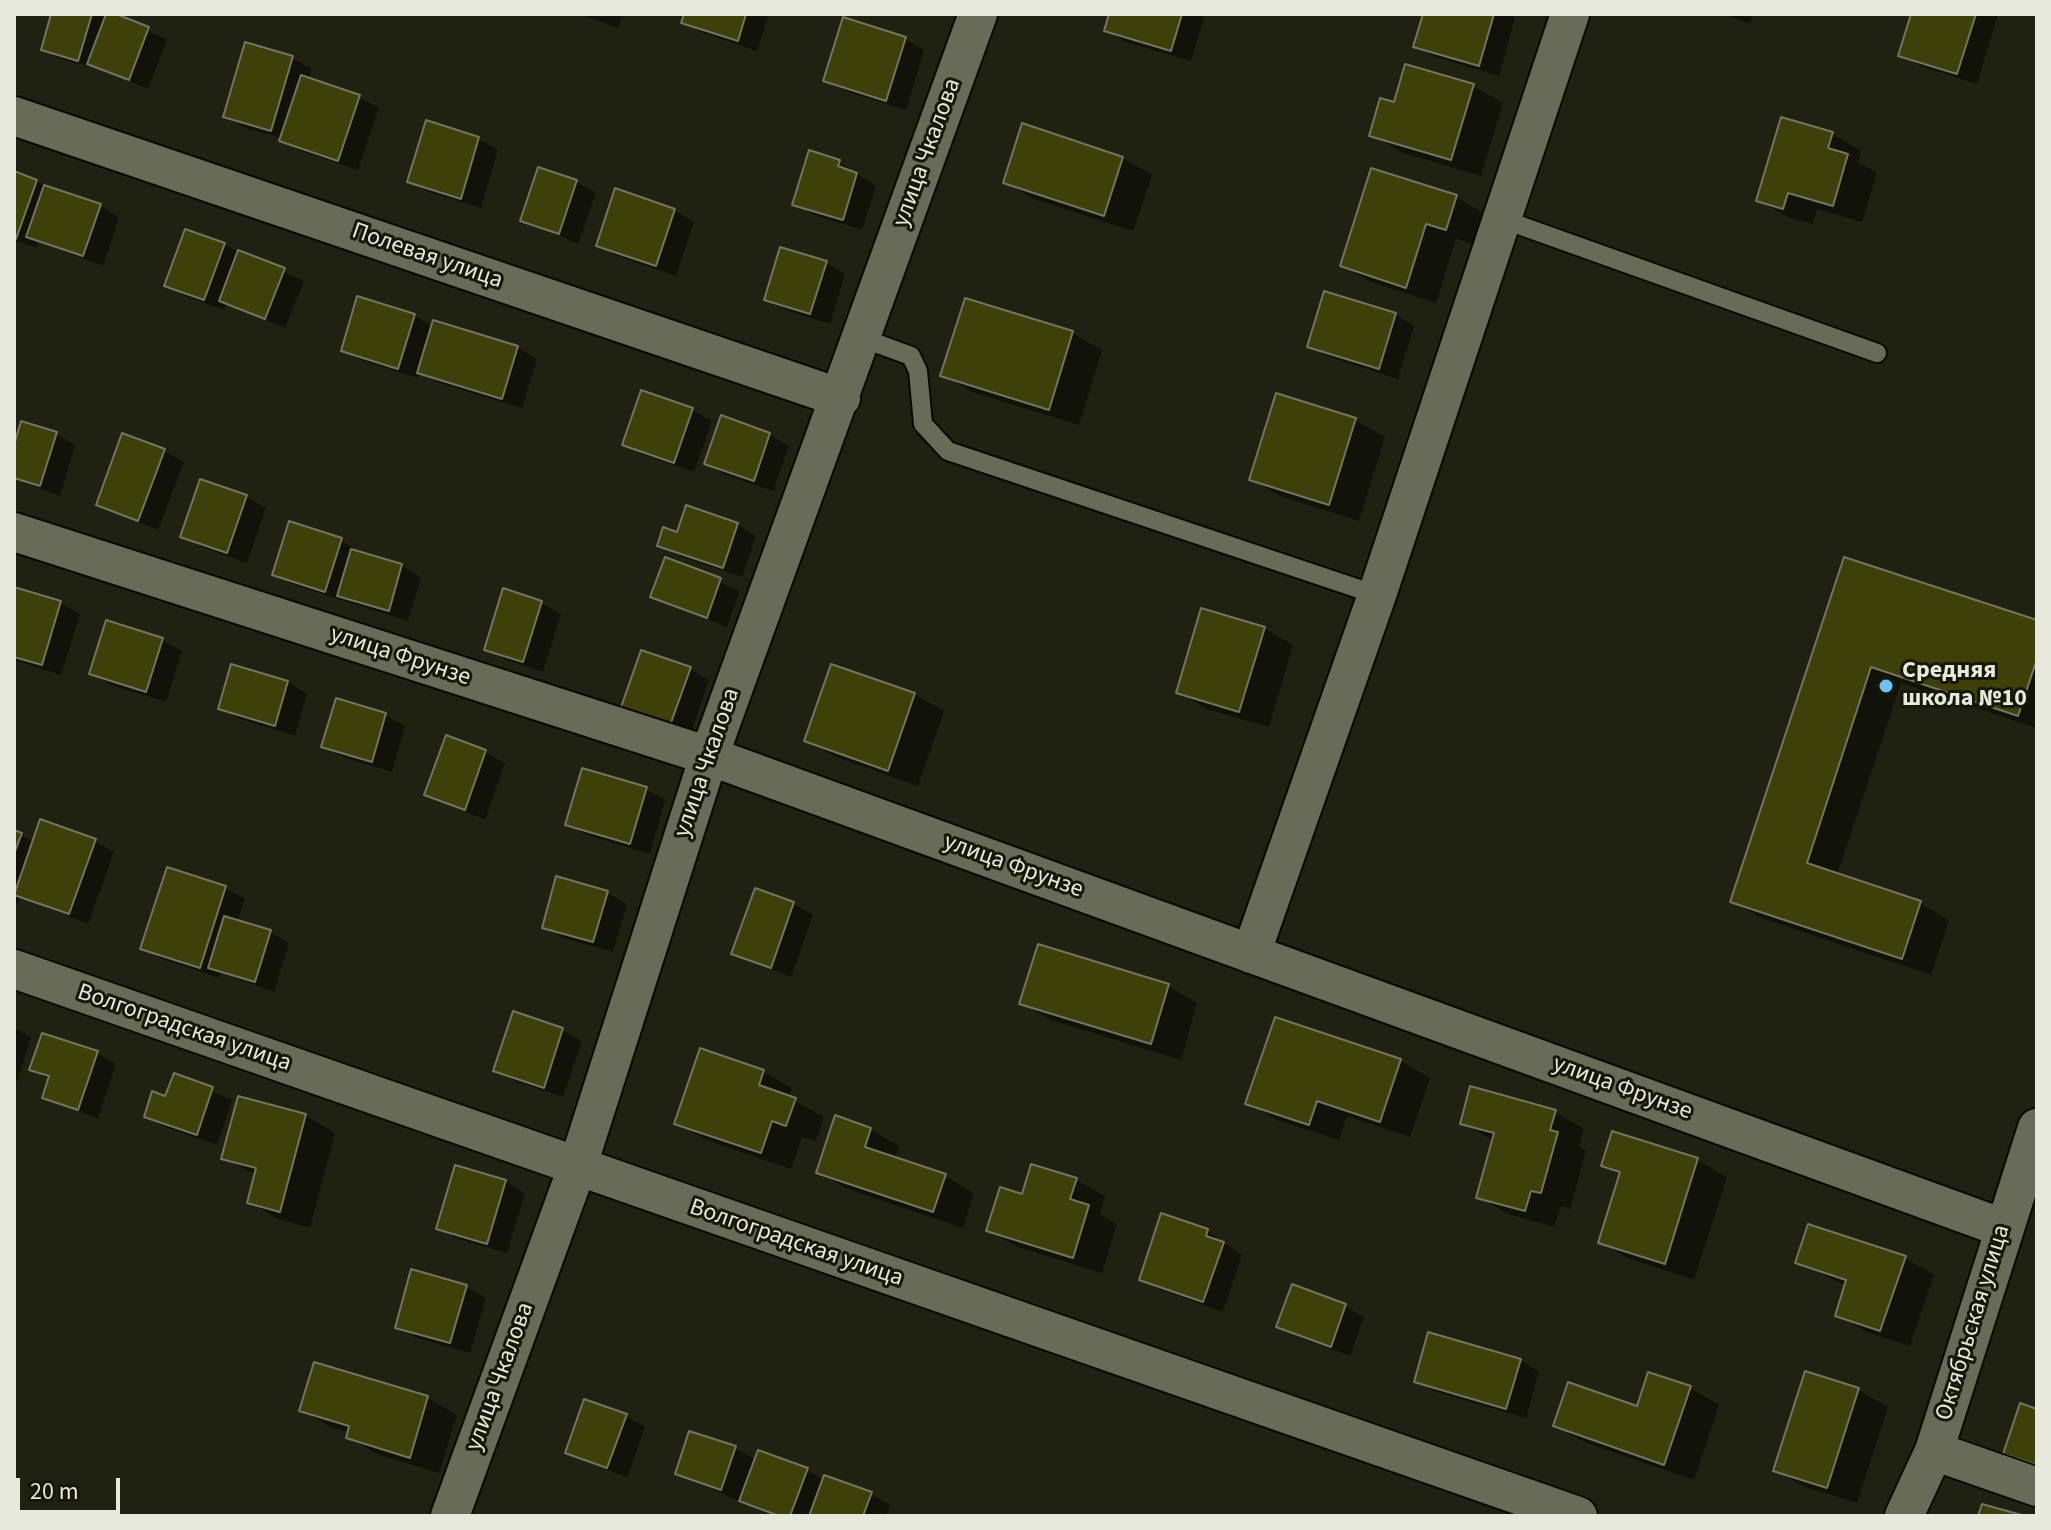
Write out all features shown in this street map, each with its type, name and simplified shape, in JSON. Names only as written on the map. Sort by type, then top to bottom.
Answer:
[{"type":"street","points":[[1251,954],[1377,595],[1570,14]]},
{"type":"street","name":"улица Чкалова","points":[[450,1516],[577,1168],[709,756],[841,398],[973,16]]},
{"type":"street","name":"Полевая улица","points":[[14,116],[841,398]]},
{"type":"street","name":"улица Фрунзе","points":[[14,532],[709,756],[2003,1228]]},
{"type":"street","name":"Волгоградская улица","points":[[14,969],[1578,1516]]},
{"type":"street","name":"Октябрьская улица","points":[[1904,1516],[1934,1451],[2003,1228],[2034,1149]]},
{"type":"street","points":[[1934,1451],[2037,1487]]},
{"type":"lane","points":[[1502,219],[1877,353]]},
{"type":"lane","points":[[862,338],[911,356],[918,371],[923,424],[948,451],[1377,595]]},
{"type":"building","points":[[51,14],[92,14],[78,61],[41,50]]},
{"type":"building","points":[[106,14],[116,14],[149,27],[129,80],[87,64]]},
{"type":"building","points":[[684,14],[746,14],[738,41],[681,23]]},
{"type":"building","points":[[1109,14],[1182,14],[1171,51],[1104,31]]},
{"type":"building","points":[[1423,14],[1494,14],[1479,66],[1413,47]]},
{"type":"building","points":[[1911,14],[1976,14],[1957,74],[1898,56]]},
{"type":"building","points":[[843,17],[906,37],[886,101],[823,81]]},
{"type":"building","points":[[245,42],[293,56],[271,131],[223,117]]},
{"type":"building","points":[[1405,64],[1474,84],[1451,160],[1369,136],[1380,98],[1394,102]]},
{"type":"building","points":[[301,75],[360,95],[338,161],[279,141]]},
{"type":"building","points":[[1781,117],[1833,132],[1828,148],[1848,154],[1833,206],[1788,193],[1783,209],[1756,201]]},
{"type":"building","points":[[426,120],[479,137],[461,199],[407,182]]},
{"type":"building","points":[[1022,123],[1123,157],[1104,216],[1003,183]]},
{"type":"building","points":[[809,150],[840,160],[838,166],[857,173],[843,220],[792,205]]},
{"type":"building","points":[[538,167],[577,180],[559,234],[520,221]]},
{"type":"building","points":[[1371,168],[1457,195],[1446,230],[1426,224],[1406,288],[1340,266]]},
{"type":"building","points":[[14,171],[37,180],[16,239],[14,238]]},
{"type":"building","points":[[44,185],[101,204],[83,256],[26,237]]},
{"type":"building","points":[[615,188],[675,209],[656,266],[596,246]]},
{"type":"building","points":[[185,229],[225,243],[204,300],[164,286]]},
{"type":"building","points":[[780,247],[827,261],[810,314],[764,300]]},
{"type":"building","points":[[238,250],[285,268],[265,319],[219,301]]},
{"type":"building","points":[[1324,291],[1396,313],[1379,369],[1307,347]]},
{"type":"building","points":[[357,296],[415,314],[398,369],[341,351]]},
{"type":"building","points":[[965,298],[1073,331],[1049,410],[940,376]]},
{"type":"building","points":[[433,320],[518,346],[502,399],[417,373]]},
{"type":"building","points":[[641,390],[693,408],[674,463],[622,445]]},
{"type":"building","points":[[1276,393],[1356,418],[1329,505],[1249,480]]},
{"type":"building","points":[[721,415],[770,433],[754,481],[704,464]]},
{"type":"building","points":[[21,421],[57,432],[40,486],[14,478],[14,445]]},
{"type":"building","points":[[122,433],[165,449],[138,521],[96,505]]},
{"type":"building","points":[[200,479],[247,495],[227,553],[180,537]]},
{"type":"building","points":[[686,505],[738,523],[723,568],[657,546],[663,527],[677,532]]},
{"type":"building","points":[[289,521],[342,538],[325,592],[272,575]]},
{"type":"building","points":[[351,549],[402,564],[389,611],[337,596]]},
{"type":"building","points":[[665,557],[721,578],[707,618],[650,597]]},
{"type":"building","points":[[1844,557],[2037,620],[2037,659],[2018,716],[1871,667],[1807,863],[1921,901],[1902,959],[1730,902]]},
{"type":"building","points":[[14,587],[61,601],[42,665],[14,657]]},
{"type":"building","points":[[503,588],[542,601],[523,662],[484,650]]},
{"type":"building","points":[[1201,608],[1265,627],[1239,712],[1176,693]]},
{"type":"building","points":[[106,620],[163,638],[146,692],[89,674]]},
{"type":"building","points":[[641,650],[691,667],[668,731],[619,713]]},
{"type":"building","points":[[231,664],[288,681],[275,726],[218,709]]},
{"type":"building","points":[[831,664],[915,693],[888,771],[804,741]]},
{"type":"building","points":[[336,698],[386,713],[372,762],[321,747]]},
{"type":"building","points":[[446,735],[486,750],[465,810],[424,795]]},
{"type":"building","points":[[582,768],[647,787],[630,844],[565,825]]},
{"type":"building","points":[[40,819],[96,839],[69,914],[14,895]]},
{"type":"building","points":[[14,830],[22,833],[14,854]]},
{"type":"building","points":[[167,867],[226,886],[200,968],[140,949]]},
{"type":"building","points":[[556,876],[608,891],[593,942],[542,928]]},
{"type":"building","points":[[755,888],[794,902],[771,968],[731,954]]},
{"type":"building","points":[[224,916],[271,930],[255,982],[208,968]]},
{"type":"building","points":[[1038,944],[1169,984],[1151,1044],[1019,1004]]},
{"type":"building","points":[[513,1011],[563,1028],[544,1088],[493,1071]]},
{"type":"building","points":[[1275,1017],[1401,1059],[1380,1122],[1317,1101],[1309,1125],[1245,1104]]},
{"type":"building","points":[[42,1033],[98,1051],[78,1110],[42,1098],[49,1076],[29,1070]]},
{"type":"building","points":[[700,1048],[764,1070],[759,1085],[796,1098],[786,1126],[772,1121],[761,1153],[674,1124]]},
{"type":"building","points":[[174,1073],[213,1087],[197,1135],[144,1117],[152,1091],[165,1096]]},
{"type":"building","points":[[1470,1086],[1556,1110],[1550,1130],[1558,1132],[1541,1193],[1531,1191],[1525,1211],[1476,1198],[1494,1133],[1460,1124]]},
{"type":"building","points":[[238,1096],[306,1114],[280,1212],[247,1203],[256,1168],[221,1159]]},
{"type":"building","points":[[835,1115],[871,1128],[865,1147],[946,1174],[933,1212],[816,1173]]},
{"type":"building","points":[[1612,1131],[1698,1158],[1665,1264],[1598,1243],[1620,1172],[1601,1166]]},
{"type":"building","points":[[1031,1164],[1077,1178],[1070,1199],[1089,1205],[1073,1258],[986,1231],[1000,1187],[1022,1194]]},
{"type":"building","points":[[455,1165],[506,1180],[487,1244],[436,1229]]},
{"type":"building","points":[[1161,1213],[1208,1229],[1206,1236],[1224,1242],[1203,1302],[1139,1280]]},
{"type":"building","points":[[1808,1224],[1906,1256],[1880,1331],[1835,1316],[1846,1280],[1795,1263]]},
{"type":"building","points":[[411,1269],[467,1285],[450,1343],[395,1328]]},
{"type":"building","points":[[1292,1284],[1346,1304],[1331,1347],[1276,1327]]},
{"type":"building","points":[[1428,1332],[1521,1359],[1506,1409],[1414,1382]]},
{"type":"building","points":[[314,1362],[428,1396],[410,1458],[346,1438],[349,1426],[299,1411]]},
{"type":"building","points":[[1805,1371],[1859,1388],[1827,1488],[1773,1471]]},
{"type":"building","points":[[1648,1372],[1691,1386],[1664,1465],[1553,1426],[1568,1382],[1637,1406]]},
{"type":"building","points":[[584,1399],[627,1414],[607,1468],[565,1453]]},
{"type":"building","points":[[2020,1403],[2037,1409],[2037,1465],[2003,1454]]},
{"type":"building","points":[[689,1431],[736,1446],[721,1490],[675,1474]]},
{"type":"building","points":[[758,1450],[808,1468],[790,1516],[779,1516],[739,1501]]},
{"type":"building","points":[[824,1475],[872,1492],[863,1516],[809,1516]]},
{"type":"building","points":[[1982,1504],[2025,1516],[1978,1516]]},
{"type":"place","name":"Средняя школа №10","points":[[1886,686]]}]
